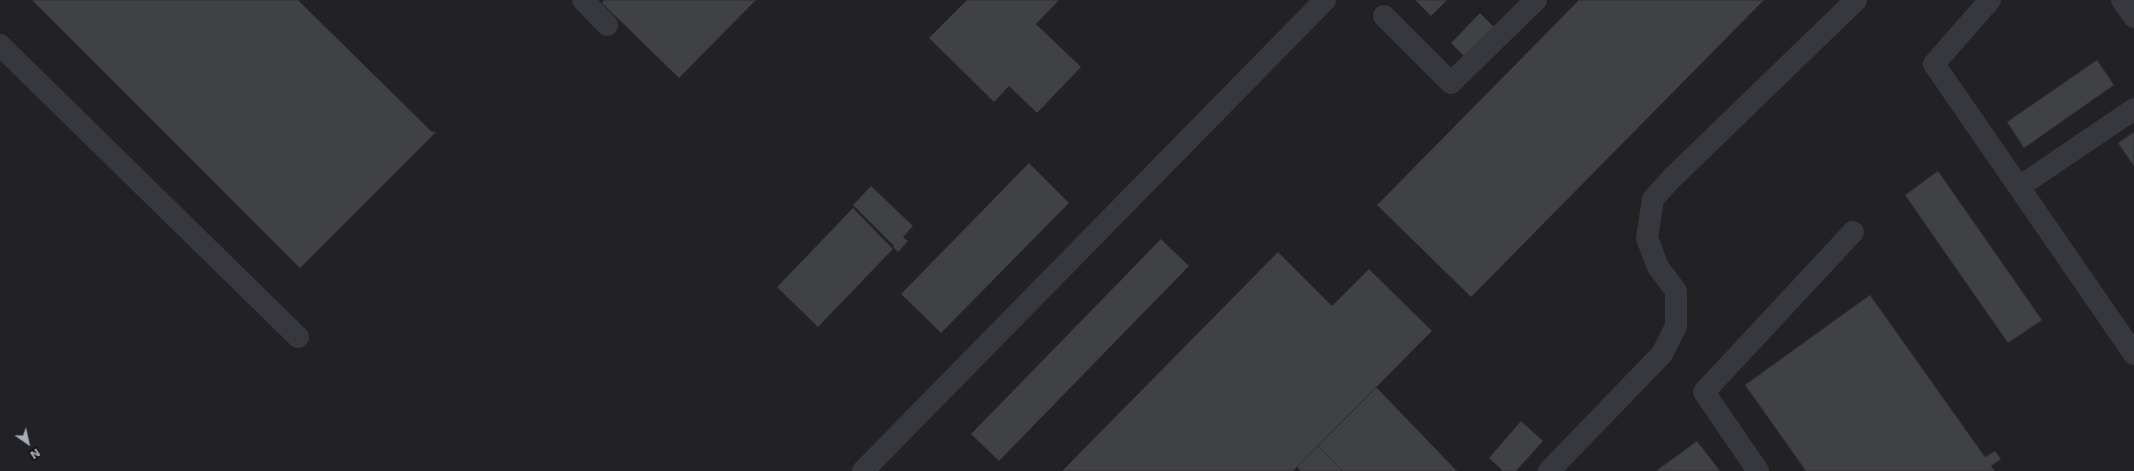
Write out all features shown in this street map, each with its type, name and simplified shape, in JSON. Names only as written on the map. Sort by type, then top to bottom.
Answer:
[{"type":"street","points":[[583,0],[607,25]]},
{"type":"street","points":[[863,471],[1325,0]]},
{"type":"street","points":[[1384,16],[1451,83],[1536,0]]},
{"type":"street","points":[[1549,471],[1662,354],[1676,326],[1676,292],[1658,267],[1647,238],[1653,199],[1671,179],[1856,0]]},
{"type":"street","points":[[1990,0],[1934,64],[2134,354]]},
{"type":"street","points":[[2122,0],[2134,17]]},
{"type":"street","points":[[0,45],[298,337]]},
{"type":"street","points":[[2019,187],[2134,109]]},
{"type":"street","points":[[1758,471],[1704,392],[1853,232]]},
{"type":"shaded area","points":[[0,0],[2134,0],[2134,471],[0,471]]},
{"type":"building","points":[[32,0],[298,0],[432,132],[436,132],[299,269],[299,267]]},
{"type":"building","points":[[604,0],[756,0],[679,78],[602,3]]},
{"type":"building","points":[[967,0],[1059,0],[1036,24],[1081,67],[1037,113],[1009,86],[994,102],[929,38]]},
{"type":"building","points":[[1415,0],[1447,0],[1431,16]]},
{"type":"building","points":[[1579,0],[1764,0],[1471,297],[1377,205]]},
{"type":"building","points":[[1480,13],[1496,29],[1467,59],[1451,43]]},
{"type":"building","points":[[2097,60],[2114,85],[2024,148],[2007,122]]},
{"type":"building","points":[[2134,132],[2134,166],[2118,143]]},
{"type":"building","points":[[1029,163],[1069,203],[941,333],[901,294]]},
{"type":"building","points":[[1938,171],[2042,320],[2008,343],[1905,195]]},
{"type":"building","points":[[871,186],[913,226],[903,237],[908,241],[898,252],[893,247],[894,246],[853,205]]},
{"type":"building","points":[[853,208],[893,249],[818,327],[777,287]]},
{"type":"building","points":[[1161,239],[1189,266],[999,461],[971,434]]},
{"type":"building","points":[[1278,252],[1332,306],[1369,269],[1432,331],[1293,471],[1062,471]]},
{"type":"building","points":[[1870,295],[1985,457],[1995,451],[2001,459],[1991,466],[1995,471],[1806,471],[1745,385]]},
{"type":"building","points":[[1376,387],[1457,471],[1343,471],[1318,446]]},
{"type":"building","points":[[1521,421],[1543,441],[1516,471],[1503,471],[1489,458]]},
{"type":"building","points":[[1697,441],[1720,471],[1656,471]]},
{"type":"building","points":[[1318,446],[1343,471],[1301,471],[1297,467]]}]
